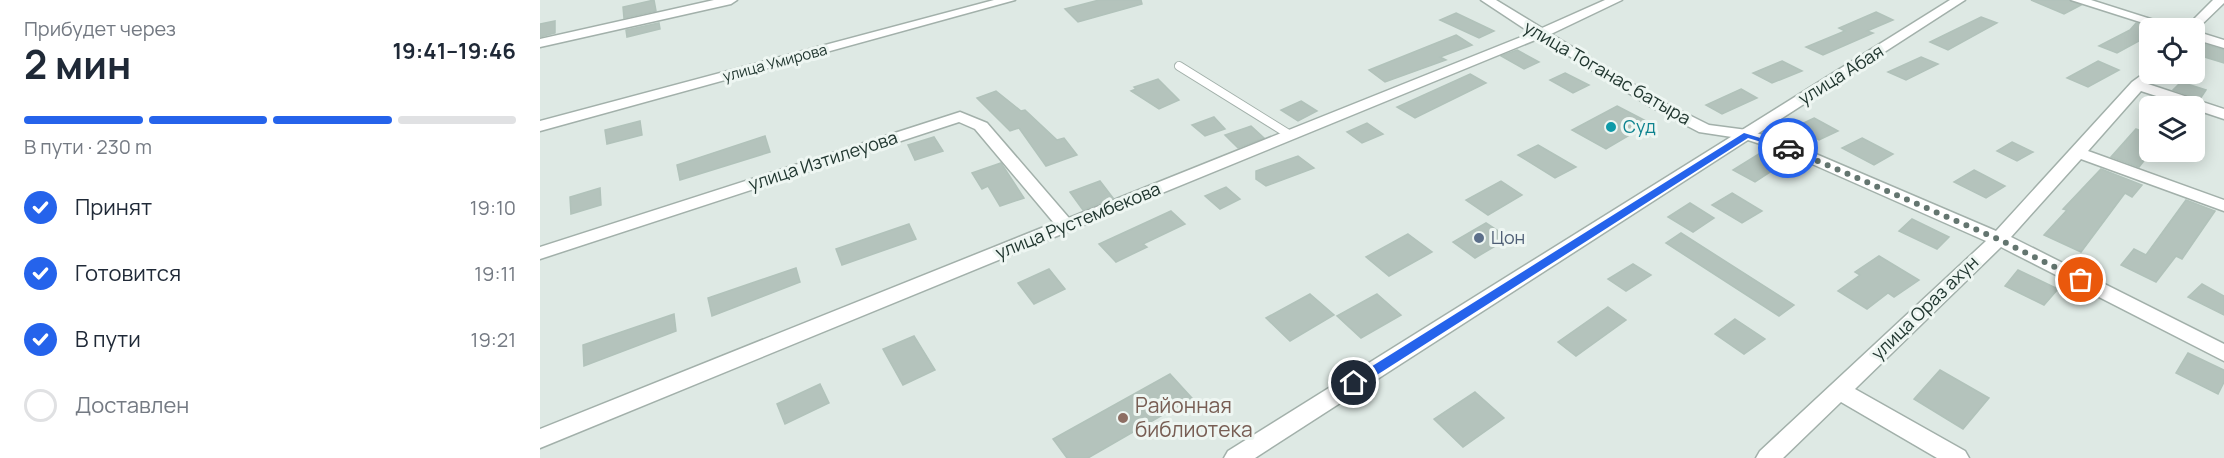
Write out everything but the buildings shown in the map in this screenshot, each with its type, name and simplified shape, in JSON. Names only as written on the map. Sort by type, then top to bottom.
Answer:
[{"type":"street","points":[[540,44],[707,3],[732,0]]},
{"type":"street","name":"улица Умирова","points":[[540,126],[1010,0]]},
{"type":"street","name":"улица Тоганас батыра","points":[[1487,0],[1656,104],[1705,129],[1747,135],[1791,149],[1998,239],[2224,353]]},
{"type":"street","name":"улица Рустембекова","points":[[540,440],[1539,34],[1616,0]]},
{"type":"street","name":"улица Абая","points":[[1236,458],[1959,0]]},
{"type":"street","points":[[2077,0],[2139,18]]},
{"type":"street","points":[[2202,18],[2220,0]]},
{"type":"street","points":[[2205,38],[2224,44]]},
{"type":"street","name":"улица Ораз ахун","points":[[1768,458],[1998,239],[2139,83]]},
{"type":"street","points":[[2155,84],[2224,114]]},
{"type":"street","name":"улица Изтилеуова","points":[[540,254],[960,117],[981,126],[1066,226]]},
{"type":"street","points":[[2077,152],[2224,206]]},
{"type":"street","points":[[1839,390],[1957,458]]},
{"type":"lane","points":[[1179,66],[1290,135]]},
{"type":"way so far","points":[[1788,148],[1998,239],[2081,280]]},
{"type":"place","name":"Суд","points":[[1611,127]]},
{"type":"place","name":"Цон","points":[[1479,238]]},
{"type":"place","name":"Районная библиотека","points":[[1123,418]]},
{"type":"route","points":[[1354,383],[1747,135],[1788,148]]}]
